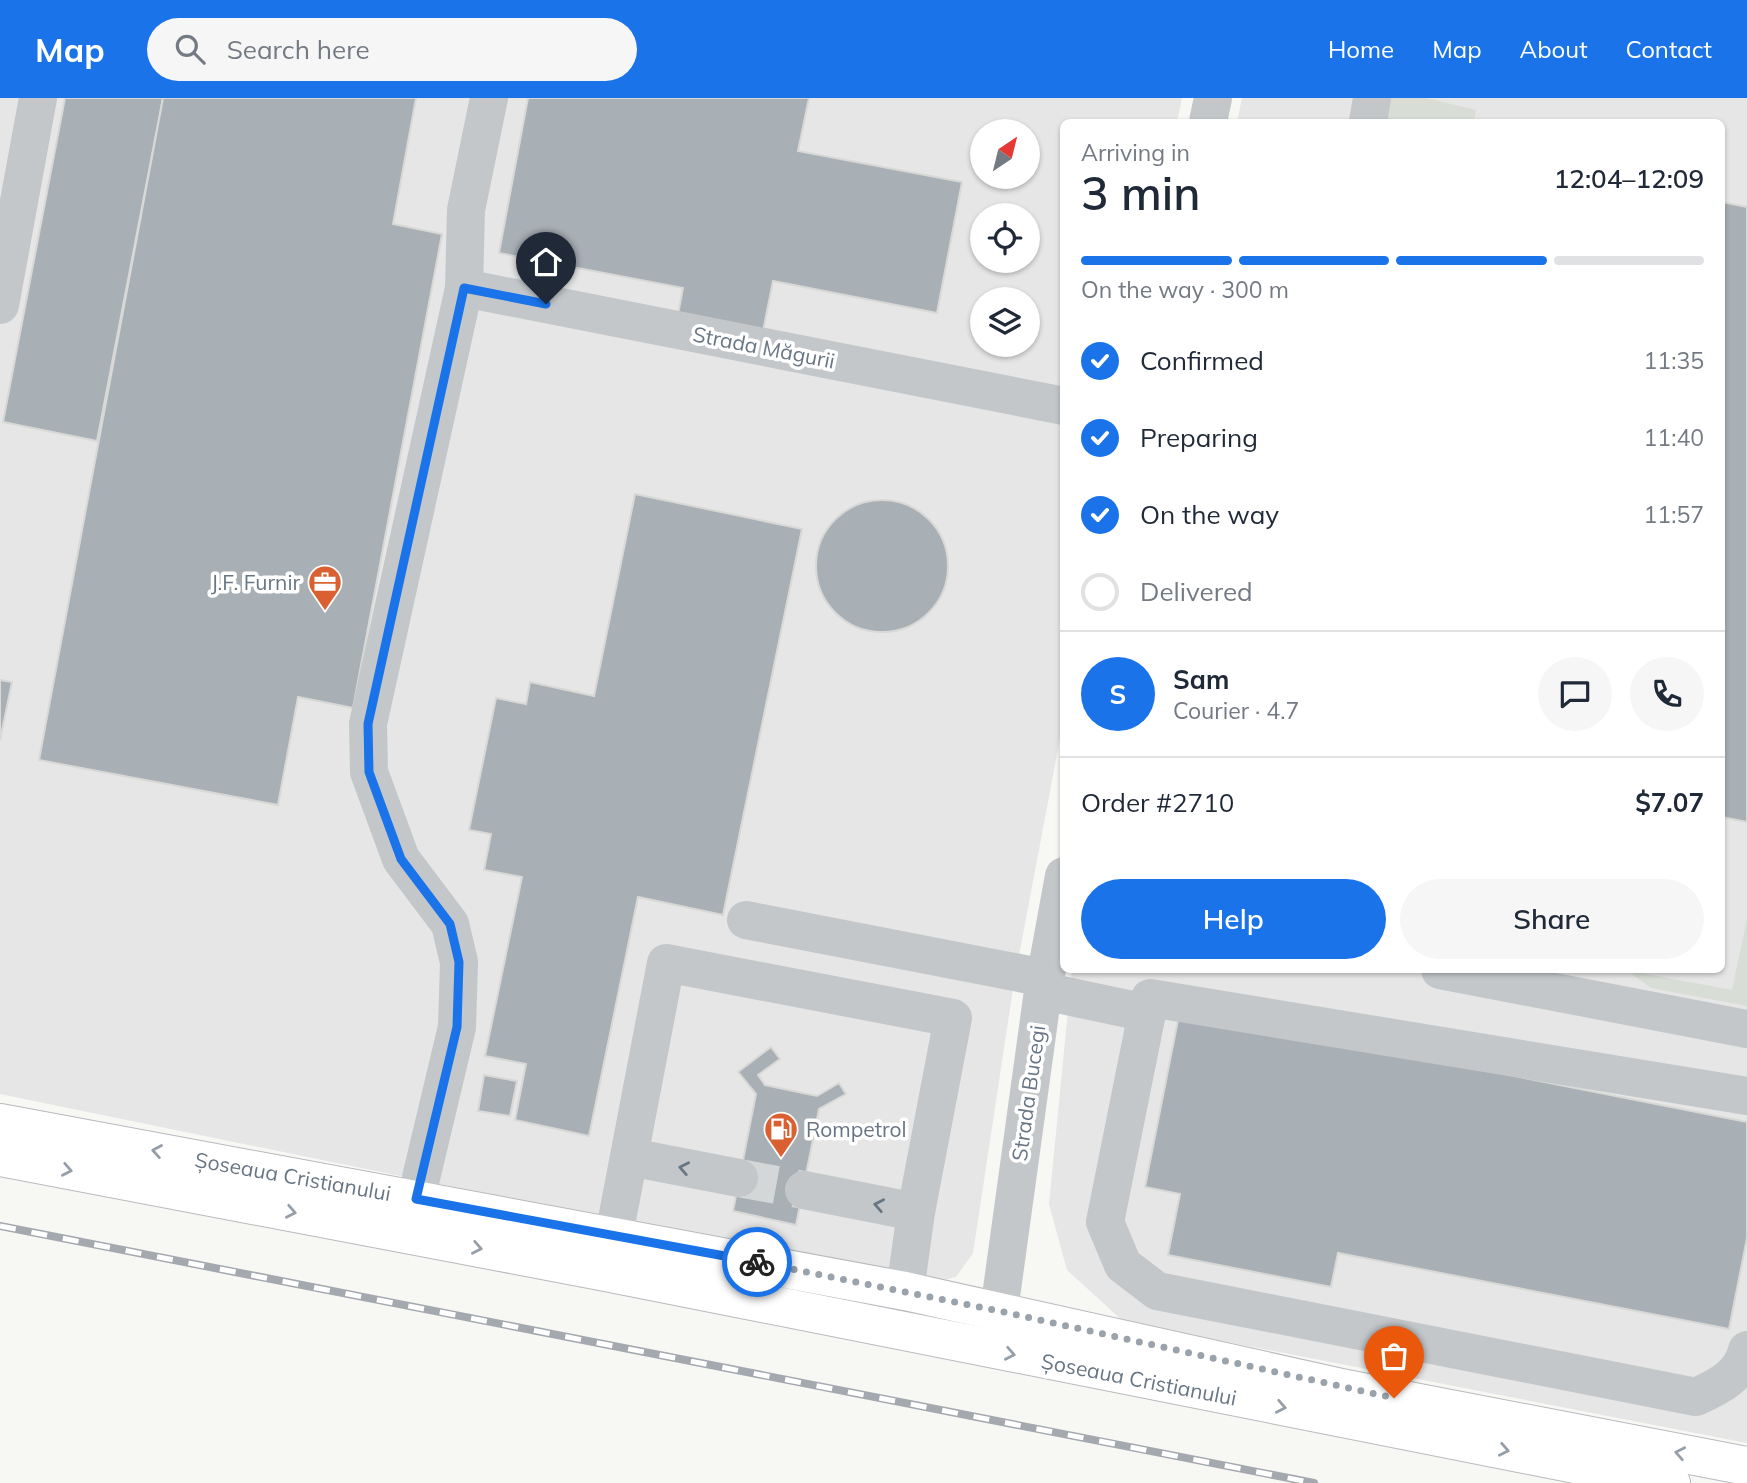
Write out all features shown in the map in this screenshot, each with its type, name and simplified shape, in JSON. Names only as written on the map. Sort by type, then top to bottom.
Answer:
[{"type":"main road","name":"Șoseaua Cristianului","points":[[0,1123],[614,1234],[905,1291],[1346,1389],[1747,1466]]},
{"type":"main road","name":"Șoseaua Cristianului","points":[[0,1157],[606,1272],[1671,1483]]},
{"type":"main road","name":"Șoseaua Cristianului","points":[[606,1272],[737,1277],[983,1329],[999,1311]]},
{"type":"street","points":[[0,305],[38,98]]},
{"type":"street","points":[[416,1199],[457,1027],[459,962],[450,924],[401,859],[369,772],[368,724],[464,288],[466,210],[489,98]]},
{"type":"street","points":[[1209,119],[1213,98]]},
{"type":"street","points":[[1368,119],[1372,98]]},
{"type":"street","name":"Strada Măgurii","points":[[464,288],[1060,405]]},
{"type":"street","name":"Strada Bucegi","points":[[999,1311],[1044,984],[1060,898]]},
{"type":"street","points":[[746,920],[1044,984],[1147,1013]]},
{"type":"street","points":[[614,1234],[666,963],[953,1018],[916,1212],[905,1291]]},
{"type":"street","points":[[1456,973],[1747,1029]]},
{"type":"street","points":[[1747,1096],[1150,998],[1105,1222],[1123,1265],[1157,1291],[1696,1397],[1725,1384],[1745,1358],[1747,1350]]},
{"type":"street","points":[[630,1157],[739,1178]]},
{"type":"street","points":[[803,1190],[916,1212]]},
{"type":"shaded area","points":[[0,98],[1182,98],[1178,119],[1060,119],[1060,738],[1014,982],[973,1253],[956,1277],[928,1284],[0,1094]]},
{"type":"shaded area","points":[[1242,98],[1747,98],[1747,1443],[1124,1322],[1067,1270],[1049,1204],[1072,973],[1725,973],[1725,119],[1238,119]]},
{"type":"shaded area","points":[[1388,98],[1426,98],[1476,110],[1474,119],[1370,119]]},
{"type":"shaded area","points":[[1747,919],[1747,1006],[1651,988],[1630,973],[1642,973],[1732,990]]},
{"type":"building","points":[[65,98],[163,98],[97,441],[3,422]]},
{"type":"building","points":[[163,98],[416,98],[393,224],[442,234],[353,708],[298,697],[278,805],[39,760]]},
{"type":"building","points":[[528,98],[809,98],[798,151],[962,182],[937,313],[773,281],[762,336],[677,320],[683,288],[499,253]]},
{"type":"building","points":[[1725,203],[1747,207],[1747,822],[1725,818]]},
{"type":"building","points":[[635,494],[802,529],[723,915],[638,897],[589,1136],[515,1120],[526,1064],[485,1056],[522,877],[484,870],[491,834],[469,830],[496,698],[526,704],[530,682],[594,696]]},
{"type":"building","points":[[882,500],[907,505],[929,519],[943,541],[948,566],[943,591],[929,613],[907,627],[882,632],[857,627],[835,613],[821,591],[816,566],[821,541],[835,519],[857,505]]},
{"type":"building","points":[[0,680],[12,682],[0,740]]},
{"type":"building","points":[[1180,1010],[1747,1122],[1747,1238],[1729,1329],[1338,1253],[1331,1287],[1168,1255],[1180,1194],[1145,1187]]},
{"type":"building","points":[[771,1047],[780,1059],[758,1075],[765,1085],[817,1096],[839,1083],[846,1094],[819,1109],[796,1225],[733,1211],[756,1094],[738,1072]]},
{"type":"building","points":[[484,1075],[517,1081],[510,1116],[478,1111]]},
{"type":"tunnel","points":[[739,1178],[804,1190]]},
{"type":"railway","points":[[0,1226],[1314,1483]]},
{"type":"way so far","points":[[757,1262],[999,1311],[1394,1398]]},
{"type":"place","name":"J.F. Furnir","points":[[325,612]]},
{"type":"place","name":"Rompetrol","points":[[781,1159]]},
{"type":"route","points":[[546,304],[464,288],[368,724],[369,772],[401,859],[450,924],[459,962],[457,1027],[416,1199],[757,1262]]}]
